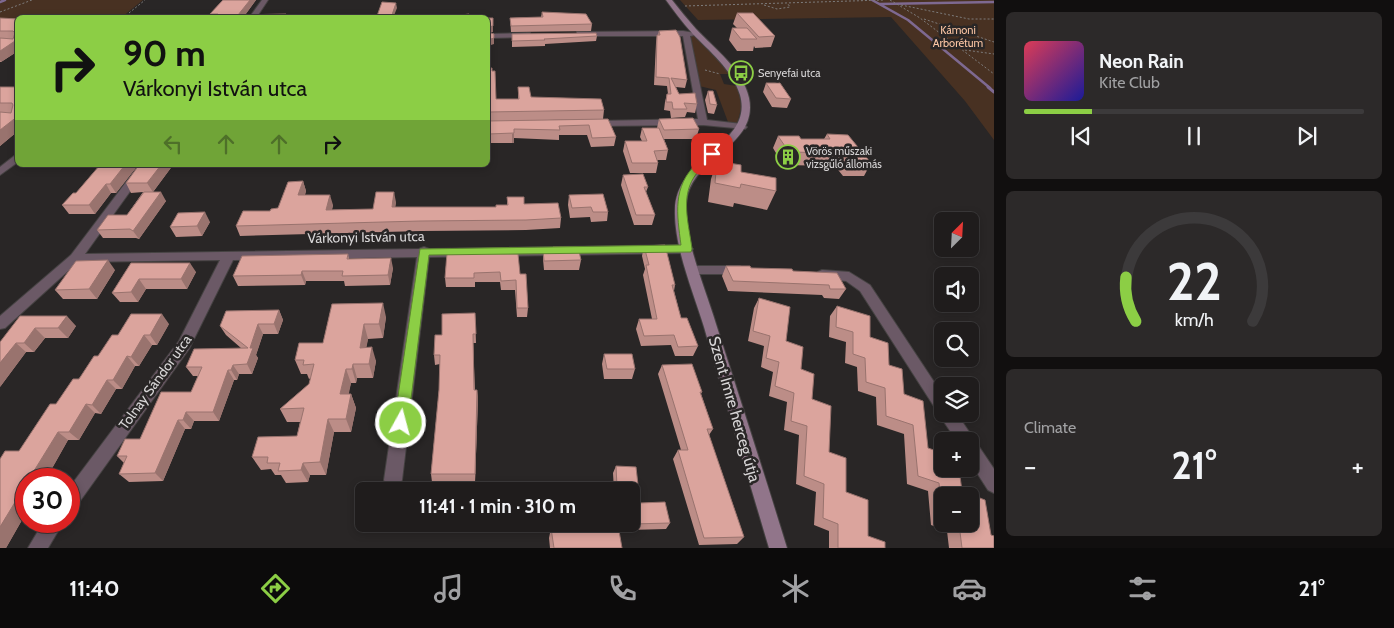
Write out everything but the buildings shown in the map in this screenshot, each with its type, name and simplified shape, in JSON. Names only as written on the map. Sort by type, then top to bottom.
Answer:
[{"type":"main road","points":[[668,0],[697,34],[722,58],[735,76],[744,94],[746,103],[746,117],[742,127]]},
{"type":"main road","name":"Szent Imre herceg útja","points":[[742,127],[728,142],[702,162],[686,182],[682,193],[681,208],[687,249],[778,548]]},
{"type":"street","points":[[254,15],[265,0]]},
{"type":"street","points":[[683,33],[686,35],[703,122]]},
{"type":"street","points":[[576,34],[697,34]]},
{"type":"street","points":[[490,36],[537,35]]},
{"type":"street","points":[[584,124],[703,122],[742,127]]},
{"type":"street","points":[[0,172],[15,159]]},
{"type":"street","points":[[0,324],[75,258],[143,167]]},
{"type":"street","name":"Várkonyi István utca","points":[[75,258],[687,249]]},
{"type":"street","points":[[394,480],[424,252]]},
{"type":"street","name":"Tolnay Sándor utca","points":[[80,487],[184,345],[229,255]]},
{"type":"street","points":[[693,270],[755,271]]},
{"type":"street","points":[[813,274],[849,277],[865,288],[934,394]]},
{"type":"street","points":[[979,461],[994,484]]},
{"type":"street","points":[[37,548],[47,533]]},
{"type":"path","points":[[0,12],[32,0]]},
{"type":"path","points":[[129,13],[145,0]]},
{"type":"path","points":[[753,0],[760,4],[784,9],[790,7],[787,4]]},
{"type":"path","points":[[686,6],[884,0]]},
{"type":"path","points":[[890,0],[920,18],[994,74]]},
{"type":"path","points":[[899,5],[959,18],[994,19]]},
{"type":"path","points":[[920,18],[994,42]]},
{"type":"path","points":[[988,20],[994,24]]},
{"type":"path","points":[[963,50],[994,54]]},
{"type":"path","points":[[693,68],[720,74]]},
{"type":"green space","points":[[0,0],[143,0],[124,15],[15,15],[15,21],[0,22]]},
{"type":"green space","name":"Kámoni Arborétum","points":[[680,0],[994,0],[994,140],[965,101],[891,17],[698,20]]},
{"type":"green space","points":[[695,34],[730,74],[720,74],[724,84],[737,86],[742,105],[737,124],[728,122],[716,90],[699,86],[686,35]]},
{"type":"waterway","points":[[0,2],[5,0]]},
{"type":"waterway","points":[[872,0],[908,20],[990,88]]},
{"type":"waterway","points":[[880,4],[994,2]]},
{"type":"waterway","points":[[988,87],[994,92]]},
{"type":"place","name":"Senyefai utca","points":[[741,73]]},
{"type":"place","name":"Vörös műszaki vizsgűló állomás","points":[[788,157]]},
{"type":"route","points":[[401,423],[424,252],[687,249],[682,223],[682,193],[686,182],[694,171],[712,154]]}]
